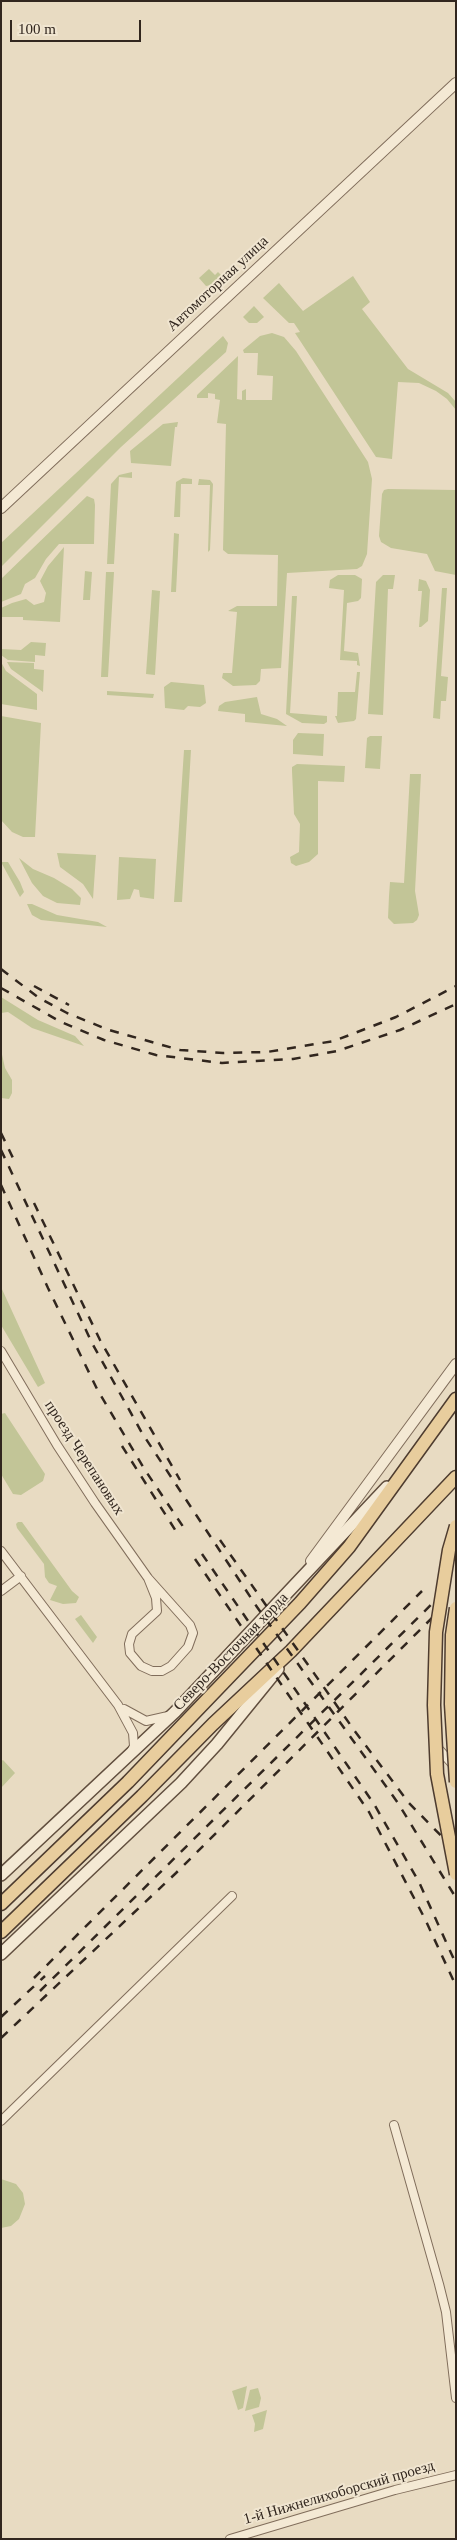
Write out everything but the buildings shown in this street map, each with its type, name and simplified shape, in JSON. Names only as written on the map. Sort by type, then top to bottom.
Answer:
[{"type":"main road","name":"Северо-Восточная хорда","points":[[1,1904],[128,1782],[293,1610],[349,1547],[456,1399]]},
{"type":"main road","points":[[1,1875],[175,1712],[411,1463]]},
{"type":"main road","points":[[1,1932],[142,1796],[213,1724],[291,1651],[456,1477]]},
{"type":"main road","points":[[456,1526],[449,1550],[436,1632],[434,1704],[437,1774],[456,1874]]},
{"type":"main road","points":[[456,1608],[452,1635],[451,1704],[456,1782]]},
{"type":"main road","points":[[1,1954],[180,1784],[241,1716],[291,1651]]},
{"type":"street","name":"Автомоторная улица","points":[[1,508],[456,83]]},
{"type":"street","name":"проезд Черепановых","points":[[1,1351],[62,1453],[148,1578]]},
{"type":"street","points":[[285,1595],[456,1364]]},
{"type":"street","points":[[1,1551],[118,1705],[133,1733],[134,1746],[129,1756]]},
{"type":"street","points":[[1,1591],[20,1576]]},
{"type":"street","points":[[148,1578],[182,1614],[193,1633],[188,1647],[171,1666],[162,1671],[152,1671],[141,1666],[130,1653],[129,1644],[132,1634],[156,1611],[156,1598],[148,1578]]},
{"type":"street","points":[[118,1705],[131,1715],[146,1721],[163,1719],[175,1712]]},
{"type":"street","points":[[437,1747],[456,1768]]},
{"type":"street","points":[[1,2122],[232,1896]]},
{"type":"street","points":[[394,2125],[440,2284],[446,2312],[456,2398]]},
{"type":"street","name":"1-й Нижнелихоборский проезд","points":[[230,2539],[422,2482],[456,2475]]},
{"type":"green space","points":[[209,269],[215,275],[218,272],[222,276],[212,285],[206,286],[199,278]]},
{"type":"green space","points":[[353,276],[370,302],[362,309],[408,369],[448,393],[456,402],[456,410],[447,399],[436,391],[419,383],[398,382],[392,459],[376,457],[295,333],[300,332],[294,323],[289,323],[263,298],[279,283],[303,311]]},
{"type":"green space","points":[[254,306],[264,317],[257,323],[249,323],[243,317]]},
{"type":"green space","points":[[272,333],[284,337],[296,351],[368,462],[372,479],[367,554],[362,566],[357,569],[287,573],[281,668],[261,669],[260,681],[256,685],[233,686],[222,678],[223,673],[232,673],[237,612],[228,611],[237,606],[277,606],[278,555],[228,554],[223,550],[226,424],[217,423],[220,400],[215,399],[215,394],[208,393],[208,398],[197,398],[197,395],[238,356],[237,399],[242,400],[242,391],[246,389],[246,400],[272,400],[273,376],[257,375],[258,353],[244,353],[243,350],[260,336]]},
{"type":"green space","points":[[223,336],[228,343],[226,352],[121,447],[1,567],[1,543]]},
{"type":"green space","points":[[178,422],[177,427],[175,427],[171,466],[131,463],[130,451],[163,424]]},
{"type":"green space","points":[[132,472],[132,478],[119,477],[114,564],[107,564],[111,484],[119,475]]},
{"type":"green space","points":[[183,478],[192,479],[192,484],[181,484],[180,517],[174,517],[176,482]]},
{"type":"green space","points":[[199,479],[210,480],[213,484],[210,550],[208,552],[210,485],[198,485]]},
{"type":"green space","points":[[384,490],[456,490],[456,575],[435,571],[427,554],[391,548],[381,542],[379,536],[382,494]]},
{"type":"green space","points":[[87,496],[94,499],[95,505],[94,544],[59,544],[46,559],[35,578],[25,584],[21,594],[1,602],[1,579]]},
{"type":"green space","points":[[174,533],[179,534],[176,592],[171,592]]},
{"type":"green space","points":[[64,547],[60,622],[23,620],[23,617],[1,617],[1,608],[12,603],[26,599],[34,605],[44,602],[46,593],[40,581],[48,566]]},
{"type":"green space","points":[[85,571],[92,572],[90,600],[83,600]]},
{"type":"green space","points":[[106,572],[114,572],[108,677],[101,677]]},
{"type":"green space","points":[[338,575],[355,575],[362,579],[361,598],[358,601],[347,603],[344,651],[358,653],[360,666],[357,665],[357,661],[340,660],[344,590],[329,588],[330,580]]},
{"type":"green space","points":[[383,575],[395,575],[393,589],[388,589],[383,715],[368,714],[376,582]]},
{"type":"green space","points":[[419,579],[426,581],[430,590],[428,621],[421,627],[419,627],[422,591],[418,591]]},
{"type":"green space","points":[[442,588],[447,588],[441,676],[448,677],[446,701],[441,701],[440,719],[433,718]]},
{"type":"green space","points":[[152,590],[160,591],[155,675],[146,674]]},
{"type":"green space","points":[[292,596],[297,596],[290,713],[327,716],[327,722],[324,724],[302,723],[286,714]]},
{"type":"green space","points":[[31,642],[46,643],[45,656],[35,655],[35,662],[8,660],[1,655],[1,649],[21,650]]},
{"type":"green space","points":[[1,662],[6,671],[37,694],[37,710],[1,704]]},
{"type":"green space","points":[[7,662],[34,663],[34,669],[44,670],[43,692],[11,669]]},
{"type":"green space","points":[[357,672],[360,672],[356,719],[354,721],[338,723],[335,716],[337,716],[338,692],[355,692]]},
{"type":"green space","points":[[171,682],[204,685],[206,703],[200,707],[188,706],[184,710],[165,708],[164,687]]},
{"type":"green space","points":[[107,691],[154,694],[153,698],[107,695]]},
{"type":"green space","points":[[257,697],[261,714],[277,719],[287,726],[245,722],[245,714],[218,711],[219,706],[225,702]]},
{"type":"green space","points":[[1,716],[41,723],[35,837],[23,837],[12,832],[1,820]]},
{"type":"green space","points":[[298,733],[324,734],[323,756],[293,754],[293,740]]},
{"type":"green space","points":[[370,736],[382,736],[380,769],[365,768],[367,738]]},
{"type":"green space","points":[[184,750],[191,750],[182,902],[174,902]]},
{"type":"green space","points":[[297,764],[345,766],[344,782],[318,781],[318,854],[309,862],[296,866],[291,863],[290,857],[299,852],[300,824],[294,814],[292,771],[292,767]]},
{"type":"green space","points":[[410,774],[421,774],[415,891],[419,915],[413,923],[394,924],[388,918],[390,882],[404,883]]},
{"type":"green space","points":[[57,853],[96,855],[93,899],[83,884],[60,867]]},
{"type":"green space","points":[[119,857],[156,859],[154,899],[140,897],[139,890],[134,889],[130,899],[117,900]]},
{"type":"green space","points":[[19,858],[33,869],[54,878],[72,889],[81,898],[80,905],[57,903],[43,896],[32,883]]},
{"type":"green space","points":[[1,862],[8,862],[20,882],[24,892],[20,897]]},
{"type":"green space","points":[[27,904],[32,904],[57,915],[98,922],[107,927],[41,920],[32,915]]},
{"type":"green space","points":[[1,997],[38,1020],[75,1036],[84,1046],[32,1028],[8,1012],[1,1013]]},
{"type":"green space","points":[[1,1050],[5,1068],[12,1080],[12,1093],[9,1099],[1,1098]]},
{"type":"green space","points":[[1,1287],[45,1383],[38,1387],[1,1325]]},
{"type":"green space","points":[[5,1413],[45,1474],[43,1481],[21,1495],[13,1494],[1,1474],[1,1414]]},
{"type":"green space","points":[[22,1522],[72,1591],[79,1597],[76,1603],[63,1604],[50,1600],[57,1586],[49,1583],[45,1577],[44,1564],[17,1528],[16,1524]]},
{"type":"green space","points":[[81,1615],[97,1637],[93,1643],[75,1619]]},
{"type":"green space","points":[[3,1760],[15,1773],[1,1788],[1,1761]]},
{"type":"green space","points":[[1,2179],[16,2184],[23,2193],[25,2204],[19,2219],[11,2226],[1,2228]]},
{"type":"green space","points":[[247,2386],[243,2408],[238,2410],[232,2391]]},
{"type":"green space","points":[[258,2388],[261,2398],[259,2407],[245,2411],[250,2390]]},
{"type":"green space","points":[[267,2410],[263,2429],[254,2432],[255,2424],[252,2415]]},
{"type":"railway","points":[[1,969],[39,998],[67,1013],[109,1030],[180,1050],[223,1053],[267,1052],[334,1041],[396,1017],[456,986]]},
{"type":"railway","points":[[34,986],[69,1005]]},
{"type":"railway","points":[[1,988],[61,1022],[104,1040],[156,1055],[222,1063],[293,1059],[337,1051],[400,1030],[456,1004]]},
{"type":"railway","points":[[1,1133],[13,1158]]},
{"type":"railway","points":[[1,1150],[92,1343],[142,1433],[257,1607],[398,1803],[456,1898]]},
{"type":"railway","points":[[1,1185],[97,1389],[145,1470],[186,1531]]},
{"type":"railway","points":[[34,1203],[100,1340],[180,1480]]},
{"type":"railway","points":[[122,1446],[179,1536]]},
{"type":"railway","points":[[220,1540],[354,1730],[409,1803],[456,1851]]},
{"type":"railway","points":[[202,1554],[374,1804],[419,1882],[456,1964]]},
{"type":"railway","points":[[453,1560],[456,1557]]},
{"type":"railway","points":[[195,1559],[369,1812],[425,1919],[456,1986]]},
{"type":"railway","points":[[34,1978],[422,1591]]},
{"type":"railway","points":[[40,1991],[444,1592]]},
{"type":"railway","points":[[1,2038],[176,1873],[451,1599]]},
{"type":"railway","points":[[1,2017],[45,1976]]}]
